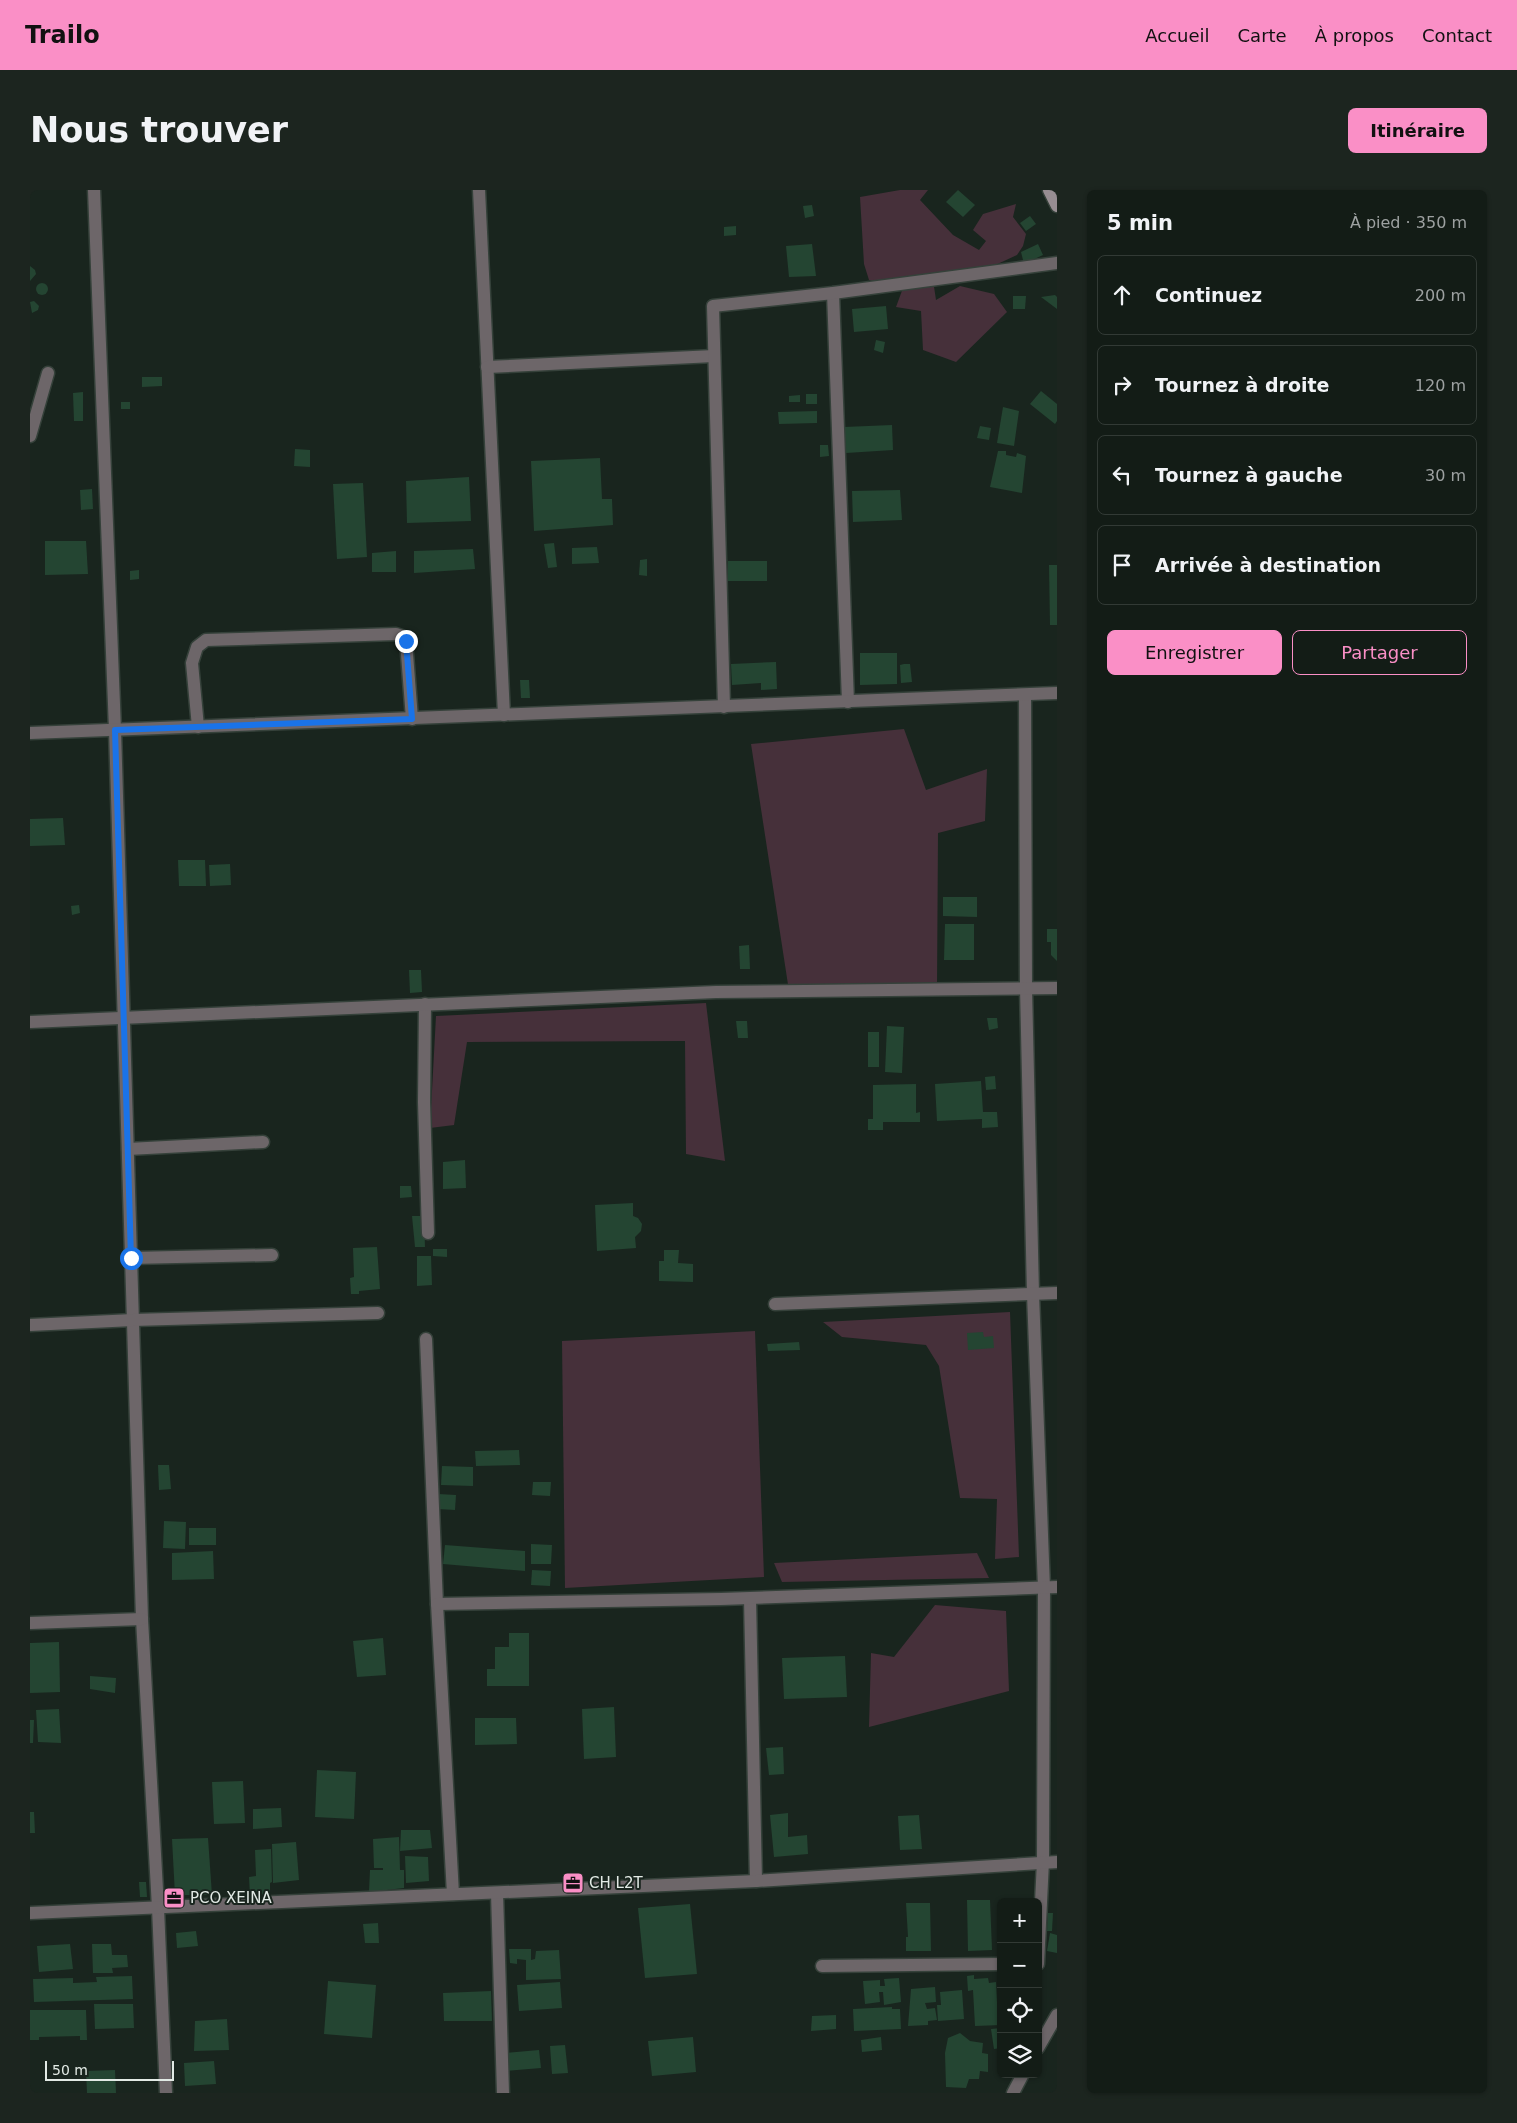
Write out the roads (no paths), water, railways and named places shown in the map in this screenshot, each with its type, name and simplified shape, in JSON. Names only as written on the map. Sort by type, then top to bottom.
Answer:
[{"type":"main road","points":[[1049,190],[1057,206]]},
{"type":"street","points":[[94,190],[115,730],[142,1619],[166,2093]]},
{"type":"street","points":[[479,190],[504,715]]},
{"type":"street","points":[[724,706],[713,306],[833,293],[1057,264]]},
{"type":"street","points":[[833,293],[848,702]]},
{"type":"street","points":[[487,367],[714,356]]},
{"type":"street","points":[[30,436],[48,373]]},
{"type":"street","points":[[198,727],[192,663],[197,647],[206,640],[396,634],[402,636],[406,641],[412,719]]},
{"type":"street","points":[[30,733],[1057,693]]},
{"type":"street","points":[[1025,695],[1026,988],[1033,1294],[1044,1588],[1043,1861],[1039,1943]]},
{"type":"street","points":[[30,1022],[716,992],[1057,988]]},
{"type":"street","points":[[425,1004],[424,1102],[428,1232]]},
{"type":"street","points":[[128,1149],[262,1142]]},
{"type":"street","points":[[131,1258],[272,1255]]},
{"type":"street","points":[[775,1304],[1057,1293]]},
{"type":"street","points":[[30,1325],[378,1312]]},
{"type":"street","points":[[426,1339],[437,1604],[453,1894]]},
{"type":"street","points":[[437,1604],[750,1599],[1057,1587]]},
{"type":"street","points":[[750,1599],[756,1881]]},
{"type":"street","points":[[30,1622],[142,1619]]},
{"type":"street","points":[[30,1913],[756,1881],[1043,1861],[1057,1862]]},
{"type":"street","points":[[497,1892],[503,2093]]},
{"type":"street","points":[[822,1966],[997,1964]]},
{"type":"street","points":[[1042,2041],[1057,2015]]},
{"type":"street","points":[[1013,2093],[1022,2078]]},
{"type":"place","name":"CH L2T","points":[[573,1883]]},
{"type":"place","name":"PCO XEINA","points":[[174,1898]]}]
